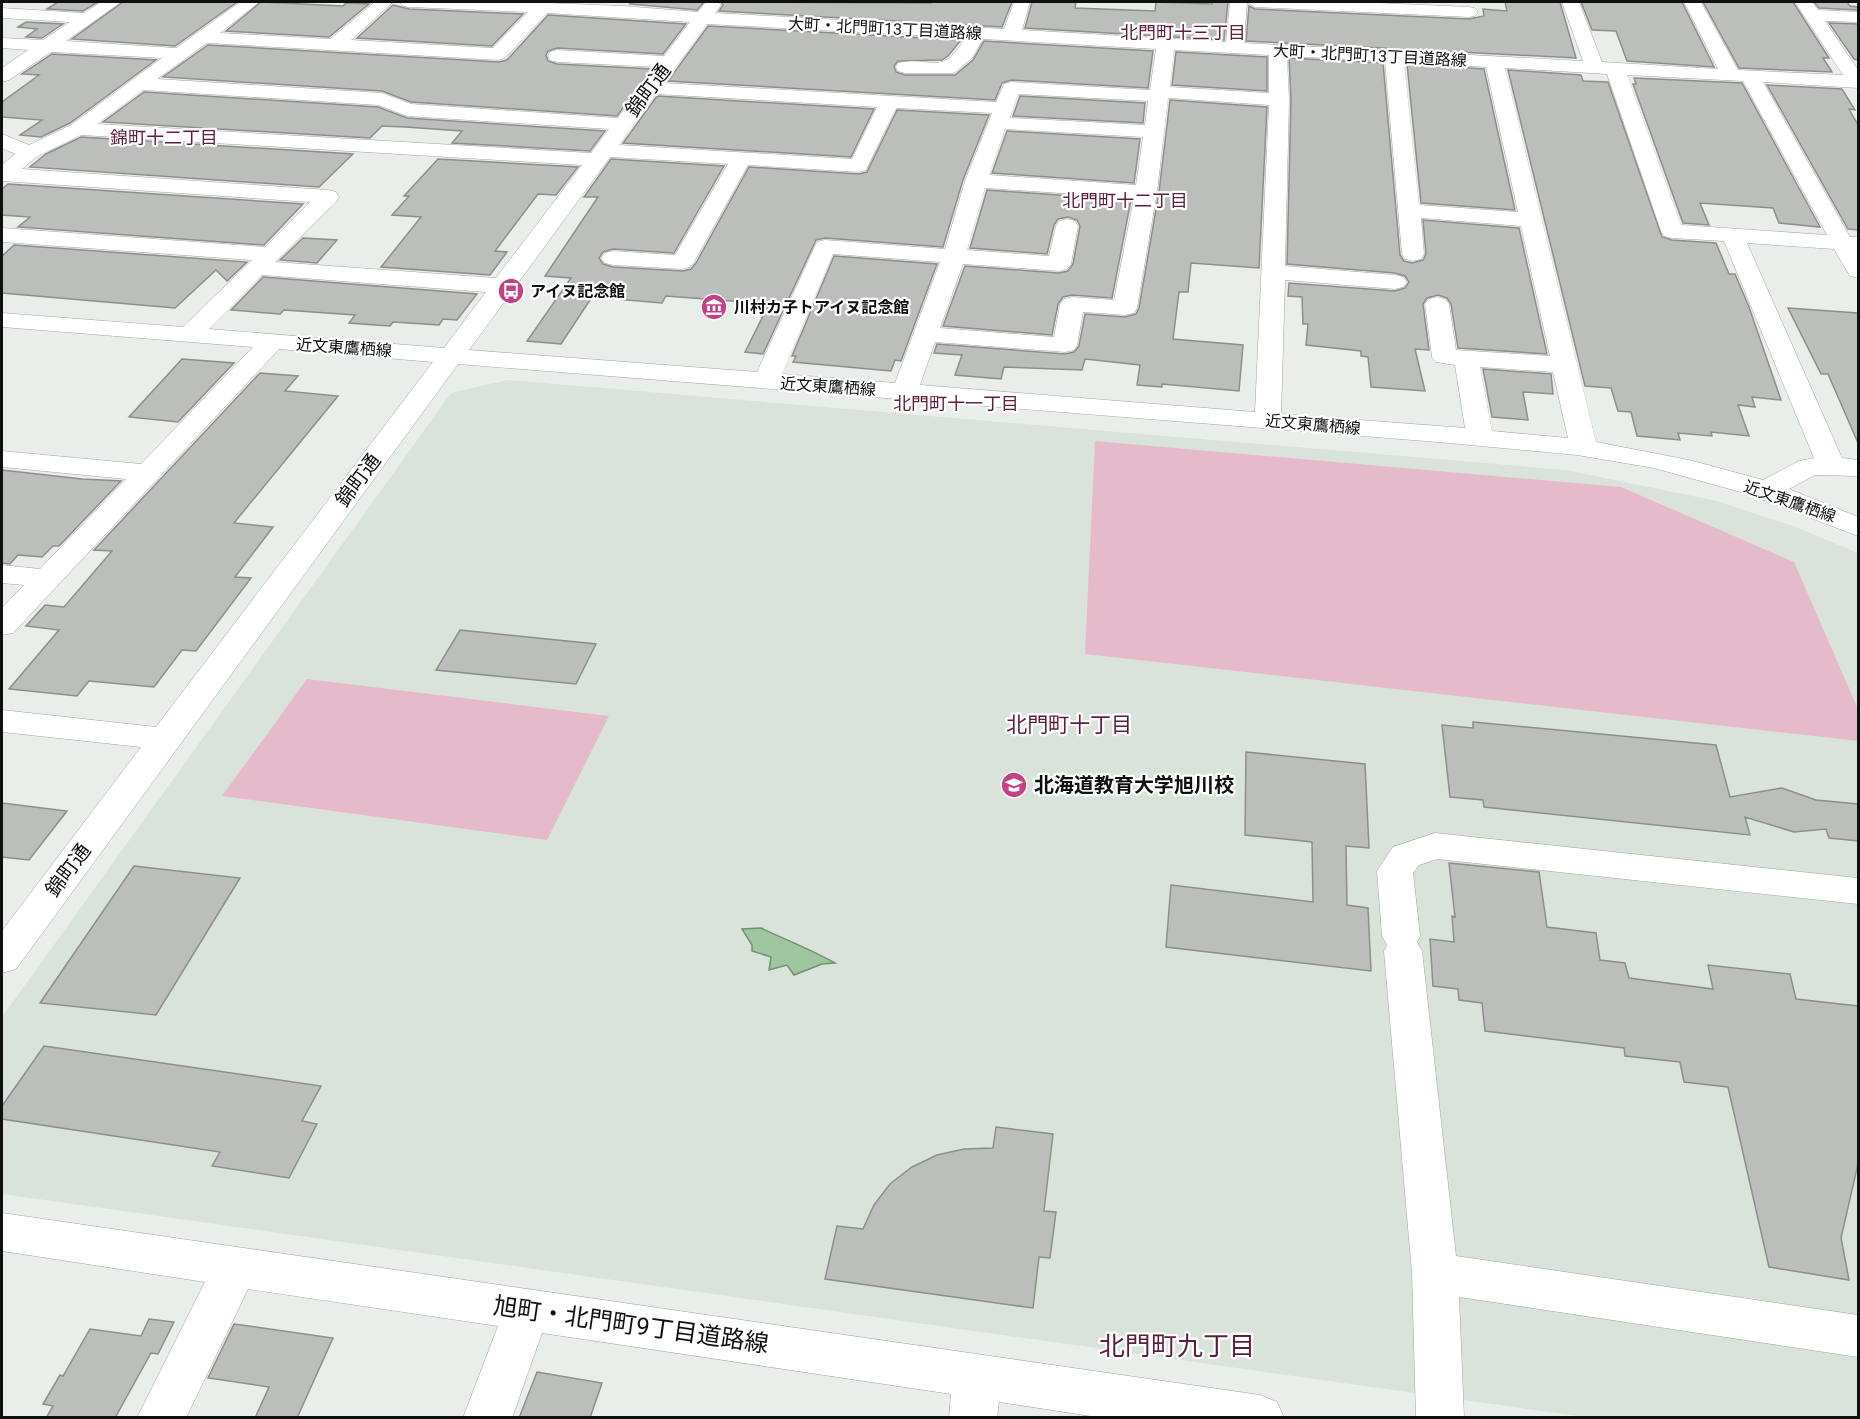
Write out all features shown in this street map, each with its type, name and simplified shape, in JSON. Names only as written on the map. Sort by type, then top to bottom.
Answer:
[{"type":"street","points":[[2,76],[112,2]]},
{"type":"street","points":[[3,174],[29,153],[78,129],[250,2]]},
{"type":"street","points":[[335,44],[385,2]]},
{"type":"street","name":"大町・北門町13丁目道路線","points":[[409,2],[623,12],[708,10],[1011,35],[1029,43],[1166,44],[1740,76],[1856,86]]},
{"type":"street","points":[[1011,35],[1022,2]]},
{"type":"street","points":[[1235,48],[1238,2]]},
{"type":"street","points":[[1255,2],[1361,15],[1467,7],[1474,37],[1486,62],[1531,220],[1584,448]]},
{"type":"street","points":[[1571,2],[1605,68],[1672,231],[1851,244]]},
{"type":"street","points":[[1693,2],[1851,244],[1858,271]]},
{"type":"street","points":[[1809,8],[1858,17]]},
{"type":"street","points":[[1809,8],[1856,86]]},
{"type":"street","points":[[203,37],[498,54],[541,9]]},
{"type":"street","name":"錦町通","points":[[2,959],[708,10]]},
{"type":"street","points":[[2,13],[86,18]]},
{"type":"street","points":[[1361,15],[1365,55]]},
{"type":"street","points":[[905,67],[947,69],[965,54],[977,33]]},
{"type":"street","points":[[2,43],[180,54]]},
{"type":"street","points":[[926,334],[1065,345],[1071,304],[1125,308],[1146,192],[1166,44]]},
{"type":"street","points":[[1268,420],[1279,100],[1278,50]]},
{"type":"street","points":[[965,54],[988,56]]},
{"type":"street","points":[[557,56],[669,62]]},
{"type":"street","points":[[1394,56],[1413,254]]},
{"type":"street","points":[[138,84],[382,99],[407,110],[623,124]]},
{"type":"street","points":[[650,88],[889,102],[1155,132]]},
{"type":"street","points":[[905,392],[954,256],[976,181],[1011,88],[1279,100]]},
{"type":"street","points":[[78,129],[859,166],[889,102]]},
{"type":"street","points":[[2,140],[29,153]]},
{"type":"street","points":[[613,258],[682,262],[741,159]]},
{"type":"street","points":[[3,174],[328,197],[188,336]]},
{"type":"street","points":[[976,181],[1146,192]]},
{"type":"street","points":[[1409,211],[1531,220]]},
{"type":"street","points":[[766,381],[825,247],[1059,264],[1067,226]]},
{"type":"street","points":[[2,235],[502,286]]},
{"type":"street","points":[[1733,236],[1831,465]]},
{"type":"street","points":[[1273,272],[1395,282]]},
{"type":"street","points":[[1437,303],[1445,357],[1566,365]]},
{"type":"street","name":"近文東鷹栖線","points":[[2,320],[1268,420],[1584,448],[1676,466],[1766,490],[1858,527]]},
{"type":"street","points":[[2,626],[45,578],[272,342]]},
{"type":"street","points":[[1466,358],[1480,438]]},
{"type":"street","points":[[2,459],[147,473]]},
{"type":"street","points":[[1766,490],[1809,467],[1831,465],[1858,468]]},
{"type":"street","points":[[2,574],[45,578]]},
{"type":"street","points":[[2,721],[165,739]]},
{"type":"street","points":[[1440,1418],[1435,1273],[1395,871],[1406,856],[1436,846],[1858,891]]},
{"type":"street","name":"旭町・北門町9丁目道路線","points":[[2,1232],[527,1310],[974,1397],[1260,1418]]},
{"type":"street","points":[[161,1418],[236,1267]]},
{"type":"street","points":[[1435,1273],[1858,1336]]},
{"type":"street","points":[[487,1418],[527,1310]]},
{"type":"shaded area","name":"北海道教育大学旭川校","points":[[507,380],[1566,470],[1717,501],[1796,527],[1858,553],[1858,1417],[1585,1417],[2,1194],[2,1017],[451,393]]},
{"type":"shaded area","points":[[1095,441],[1621,487],[1794,562],[1858,709],[1858,741],[1085,654]]},
{"type":"shaded area","points":[[307,679],[609,716],[547,840],[222,796]]},
{"type":"shaded area","points":[[761,928],[835,963],[822,964],[794,975],[787,965],[769,970],[771,957],[752,951],[752,945],[742,929]]},
{"type":"building","points":[[58,2],[98,2],[83,11],[47,9]]},
{"type":"building","points":[[123,2],[237,2],[175,46],[72,39]]},
{"type":"building","points":[[261,2],[343,6],[346,3],[369,4],[329,37],[226,31]]},
{"type":"building","points":[[633,2],[704,2],[697,10],[630,4]]},
{"type":"building","points":[[721,2],[1012,2],[1002,27],[719,11],[723,5]]},
{"type":"building","points":[[1032,2],[1076,2],[1075,8],[1155,11],[1156,2],[1212,4],[1213,2],[1228,2],[1224,40],[1025,28]]},
{"type":"building","points":[[1505,2],[1560,2],[1576,58],[1246,41],[1249,6],[1255,9],[1469,19],[1484,16],[1483,9],[1507,11]]},
{"type":"building","points":[[1581,2],[1682,2],[1714,67],[1627,61],[1616,31],[1592,30]]},
{"type":"building","points":[[1703,2],[1793,2],[1829,58],[1823,58],[1832,72],[1739,68]]},
{"type":"building","points":[[1814,2],[1847,2],[1850,6],[1858,7],[1858,10],[1819,8]]},
{"type":"building","points":[[393,5],[409,9],[523,14],[492,46],[357,38]]},
{"type":"building","points":[[548,15],[686,24],[663,54],[557,48],[548,51],[546,55],[548,61],[557,64],[652,69],[617,116],[411,102],[382,91],[163,77],[208,45],[499,62],[507,60]]},
{"type":"building","points":[[26,22],[63,24],[42,38],[26,37],[37,29],[18,27]]},
{"type":"building","points":[[1829,23],[1858,24],[1858,60],[1854,59]]},
{"type":"building","points":[[708,26],[961,40],[942,60],[898,61],[894,66],[896,72],[905,75],[955,75],[973,60],[984,41],[1153,51],[1148,88],[1011,80],[1002,83],[995,100],[668,81]]},
{"type":"building","points":[[1176,52],[1267,57],[1267,91],[1172,85]]},
{"type":"building","points":[[52,54],[156,60],[70,123],[41,137],[20,135],[42,120],[2,117],[2,102],[39,75],[22,74]]},
{"type":"building","points":[[1289,58],[1383,63],[1400,255],[1404,261],[1412,263],[1423,260],[1426,254],[1423,220],[1519,228],[1547,354],[1458,348],[1451,304],[1447,298],[1438,295],[1427,298],[1423,304],[1429,350],[1415,349],[1425,391],[1371,387],[1368,357],[1361,356],[1361,351],[1306,345],[1308,324],[1303,324],[1302,297],[1288,296],[1289,283],[1395,291],[1405,288],[1409,282],[1405,276],[1395,273],[1287,264],[1291,100]]},
{"type":"building","points":[[1407,64],[1484,69],[1515,210],[1421,203]]},
{"type":"building","points":[[1508,70],[1581,75],[1583,81],[1608,82],[1662,237],[1672,240],[1716,243],[1729,274],[1735,274],[1749,307],[1781,400],[1752,397],[1755,407],[1738,405],[1749,436],[1711,432],[1712,436],[1678,433],[1680,440],[1637,436],[1631,412],[1618,411],[1611,388],[1585,386]]},
{"type":"building","points":[[1634,78],[1742,83],[1820,227],[1779,223],[1773,208],[1700,203],[1709,225],[1683,223],[1633,84],[1636,84]]},
{"type":"building","points":[[1767,85],[1842,89],[1855,110],[1849,109],[1858,125],[1858,230],[1848,229]]},
{"type":"building","points":[[144,92],[378,107],[407,118],[605,131],[590,151],[452,143],[462,131],[405,127],[382,126],[370,138],[103,122]]},
{"type":"building","points":[[657,96],[874,109],[851,157],[623,143]]},
{"type":"building","points":[[1020,96],[1145,103],[1143,123],[1013,116]]},
{"type":"building","points":[[1170,100],[1267,107],[1259,268],[1191,263],[1188,292],[1179,292],[1173,339],[1243,345],[1239,391],[1162,384],[1162,387],[1137,385],[1140,365],[1085,359],[1082,370],[1004,367],[1001,379],[955,375],[962,355],[934,353],[937,344],[1065,354],[1074,352],[1079,346],[1085,314],[1125,317],[1136,314],[1139,308],[1159,192]]},
{"type":"building","points":[[897,110],[989,115],[963,180],[943,247],[825,238],[816,240],[763,354],[745,352],[769,304],[666,296],[662,303],[592,297],[561,344],[527,341],[571,278],[545,276],[598,197],[584,197],[611,159],[724,166],[674,253],[613,249],[603,252],[599,258],[603,264],[613,267],[683,271],[691,269],[696,263],[749,167],[859,174],[867,172]]},
{"type":"building","points":[[1007,131],[1140,139],[1134,183],[992,173]]},
{"type":"building","points":[[81,137],[353,154],[319,187],[30,167],[46,154]]},
{"type":"building","points":[[438,159],[578,167],[556,195],[538,194],[495,251],[507,252],[490,275],[381,267],[421,217],[392,215],[409,196],[404,196]]},
{"type":"building","points":[[8,184],[303,204],[264,245],[18,227],[30,217],[2,215],[2,189]]},
{"type":"building","points":[[987,190],[1131,200],[1112,298],[1072,295],[1063,297],[1058,304],[1052,335],[943,326],[965,266],[1059,273],[1068,271],[1073,264],[1080,226],[1077,220],[1068,217],[1058,219],[1054,225],[1047,254],[970,248]]},
{"type":"building","points":[[303,238],[337,240],[317,263],[280,260]]},
{"type":"building","points":[[14,245],[247,262],[227,281],[216,270],[175,308],[2,293],[2,256]]},
{"type":"building","points":[[834,256],[937,264],[901,361],[895,360],[891,371],[793,362],[796,356],[792,356]]},
{"type":"building","points":[[263,277],[477,294],[457,320],[443,319],[439,325],[393,322],[390,326],[349,323],[355,315],[284,310],[280,314],[231,310]]},
{"type":"building","points":[[1788,308],[1858,313],[1858,443],[1828,374],[1821,374]]},
{"type":"building","points":[[182,359],[234,363],[178,422],[129,417]]},
{"type":"building","points":[[1483,369],[1551,374],[1553,394],[1523,392],[1528,420],[1492,417]]},
{"type":"building","points":[[260,373],[298,376],[285,391],[338,396],[234,523],[273,527],[235,577],[251,578],[196,651],[182,650],[154,687],[89,681],[77,696],[9,689],[59,630],[26,626],[45,605],[64,607],[112,551],[94,550]]},
{"type":"building","points":[[2,470],[121,481],[59,546],[53,546],[42,557],[18,555],[10,564],[2,563]]},
{"type":"building","points":[[460,630],[596,644],[576,684],[436,670]]},
{"type":"building","points":[[1473,722],[1716,745],[1730,797],[1782,788],[1816,800],[1858,804],[1858,841],[1829,838],[1826,829],[1794,832],[1745,817],[1750,835],[1484,807],[1483,800],[1450,797],[1442,725],[1473,728]]},
{"type":"building","points":[[1246,752],[1365,764],[1369,848],[1346,846],[1347,905],[1368,908],[1371,971],[1166,947],[1171,885],[1313,902],[1312,842],[1245,835]]},
{"type":"building","points":[[2,803],[67,811],[29,860],[2,857]]},
{"type":"building","points":[[1449,863],[1539,872],[1547,927],[1596,933],[1600,960],[1625,963],[1629,978],[1713,989],[1708,965],[1790,974],[1796,999],[1858,1006],[1858,1164],[1841,1238],[1849,1280],[1769,1267],[1728,1087],[1684,1082],[1680,1062],[1625,1056],[1624,1048],[1485,1031],[1482,1003],[1459,1000],[1458,989],[1433,986],[1430,939],[1454,942],[1452,916],[1455,917]]},
{"type":"building","points":[[134,866],[240,878],[156,1015],[40,1003]]},
{"type":"building","points":[[44,1046],[321,1086],[302,1121],[317,1124],[289,1178],[212,1166],[220,1152],[2,1119],[2,1106]]},
{"type":"building","points":[[996,1127],[1053,1134],[1044,1211],[1056,1212],[1050,1258],[1039,1257],[1033,1308],[825,1279],[837,1226],[863,1229],[874,1205],[890,1184],[912,1167],[937,1155],[964,1149],[993,1148]]},
{"type":"building","points":[[149,1319],[174,1322],[158,1354],[151,1353],[115,1418],[46,1418],[53,1406],[43,1404],[60,1375],[63,1376],[90,1329],[141,1336]]},
{"type":"building","points":[[234,1324],[333,1338],[297,1418],[255,1418],[269,1387],[208,1378]]},
{"type":"building","points":[[537,1372],[602,1383],[590,1418],[519,1418]]},
{"type":"place","name":"アイヌ記念館","points":[[511,291]]},
{"type":"place","name":"川村カ子トアイヌ記念館","points":[[714,307]]},
{"type":"place","name":"北海道教育大学旭川校","points":[[1014,785]]},
{"type":"district","name":"北門町十三丁目","points":[[1183,33]]},
{"type":"district","name":"錦町十二丁目","points":[[164,138]]},
{"type":"district","name":"北門町十二丁目","points":[[1125,201]]},
{"type":"district","name":"北門町十一丁目","points":[[956,404]]},
{"type":"district","name":"北門町十丁目","points":[[1069,725]]},
{"type":"district","name":"北門町九丁目","points":[[1177,1346]]}]
